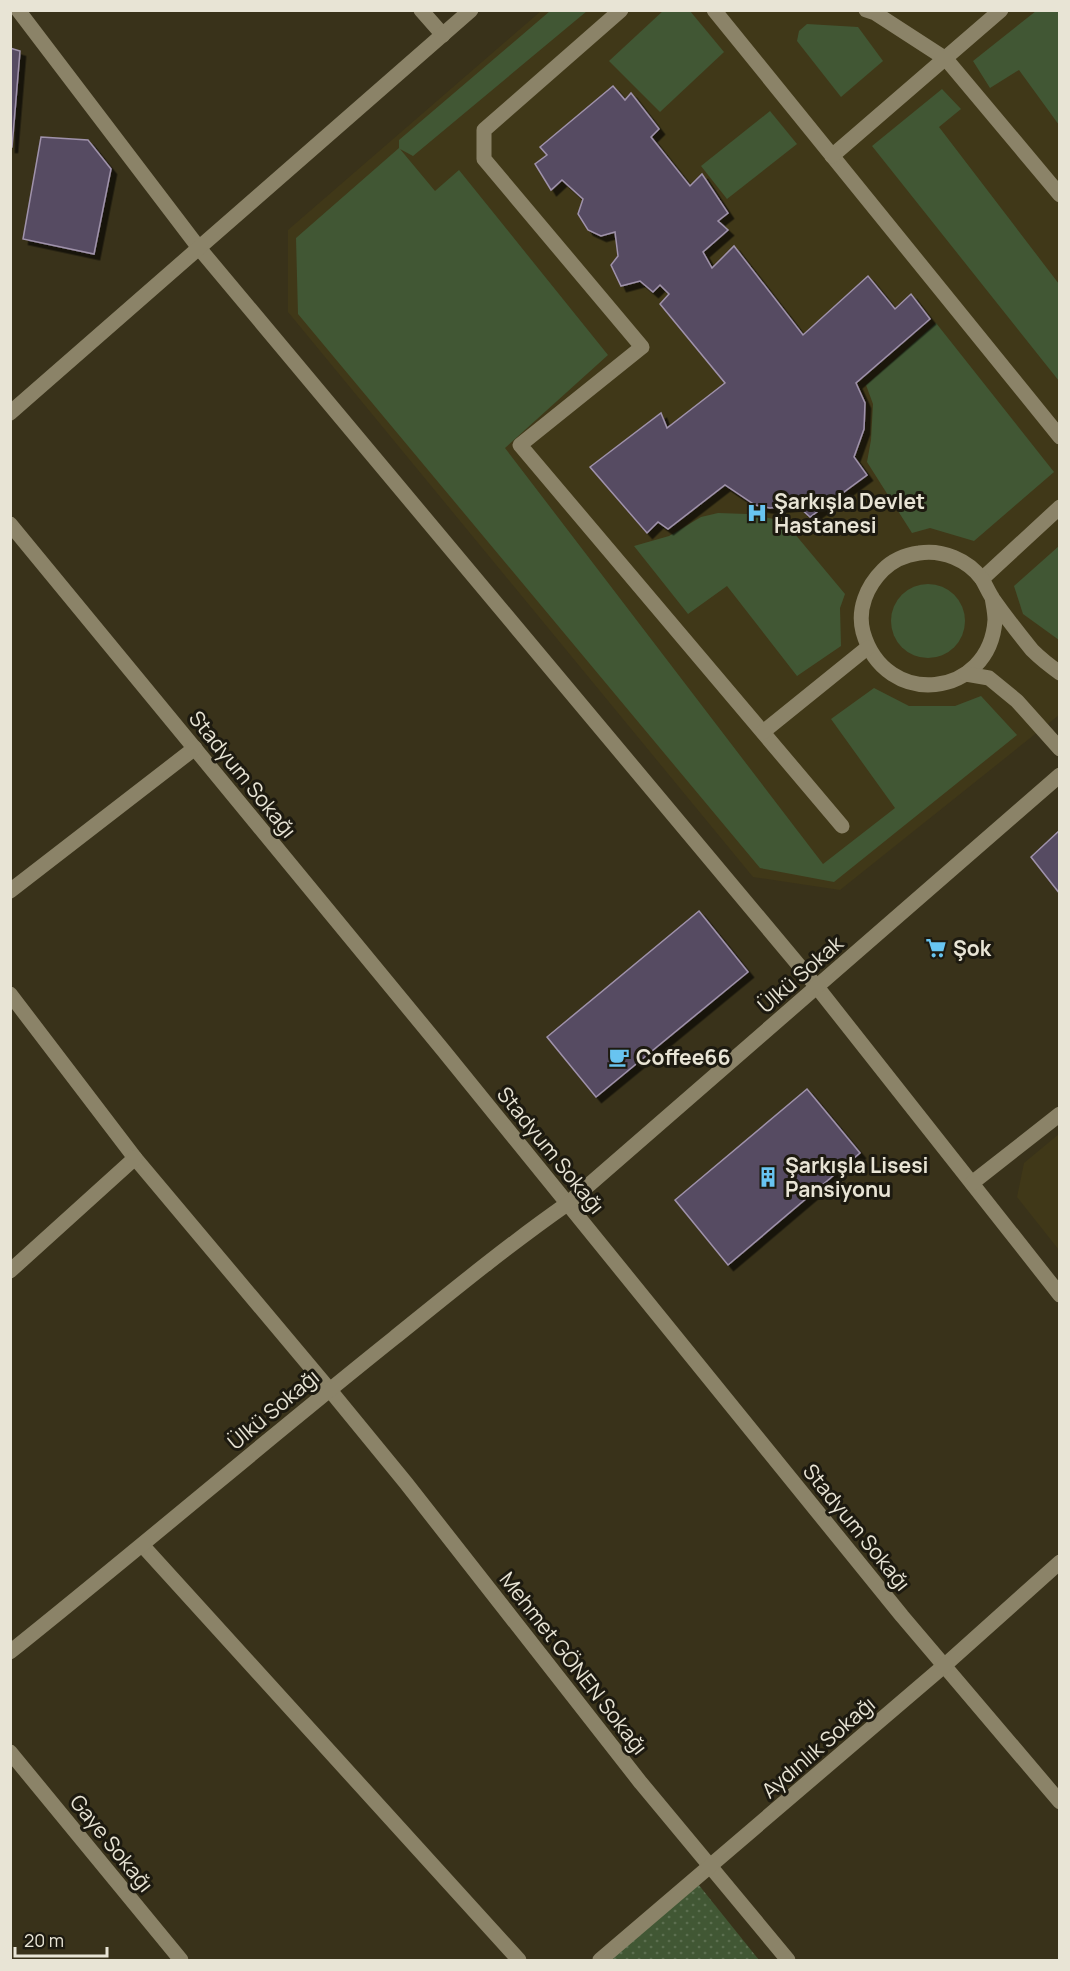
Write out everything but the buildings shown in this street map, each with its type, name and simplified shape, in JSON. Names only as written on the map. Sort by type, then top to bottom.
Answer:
[{"type":"street","points":[[18,10],[200,248],[817,987],[1059,1295]]},
{"type":"street","points":[[421,10],[443,35]]},
{"type":"street","points":[[10,413],[471,10]]},
{"type":"street","points":[[621,10],[484,130],[484,159],[642,347],[520,445],[842,826]]},
{"type":"street","points":[[714,10],[1059,437]]},
{"type":"street","points":[[866,10],[875,13],[946,59],[1059,195]]},
{"type":"street","points":[[832,156],[1001,10]]},
{"type":"street","points":[[982,579],[1059,507]]},
{"type":"street","name":"Stadyum Sokağı","points":[[10,524],[902,1616],[1059,1802]]},
{"type":"street","points":[[992,597],[995,618],[992,639],[982,658],[966,674],[945,684],[922,686],[900,680],[880,667],[867,648],[861,625],[863,602],[873,581],[889,564],[907,555],[928,551],[949,555],[967,564],[982,579],[992,597],[1034,652],[1059,673]]},
{"type":"street","points":[[763,732],[867,648]]},
{"type":"street","points":[[966,674],[990,678],[1017,701],[1059,749]]},
{"type":"street","points":[[10,891],[195,748]]},
{"type":"street","name":"Ülkü Sokak","points":[[567,1204],[1059,775]]},
{"type":"street","name":"Mehmet GÖNEN Sokağı","points":[[10,994],[135,1158],[406,1483],[641,1783],[788,1960]]},
{"type":"street","points":[[972,1183],[1059,1114]]},
{"type":"street","points":[[10,1272],[135,1158]]},
{"type":"street","name":"Ülkü Sokağı","points":[[10,1652],[143,1545],[329,1389],[518,1239],[567,1204]]},
{"type":"street","points":[[143,1545],[519,1960]]},
{"type":"street","name":"Aydınlık Sokağı","points":[[600,1960],[945,1665],[1059,1562]]},
{"type":"street","name":"Gaye Sokağı","points":[[10,1752],[181,1960]]},
{"type":"shaded area","name":"Şarkışla Devlet Hastanesi","points":[[541,11],[1059,11],[1059,715],[840,890],[753,877],[288,312],[288,230]]},
{"type":"shaded area","points":[[1059,1134],[1059,1250],[1017,1197],[1024,1163]]},
{"type":"green space","points":[[664,10],[690,11],[724,52],[660,112],[609,61]]},
{"type":"green space","points":[[550,11],[587,11],[413,156],[400,149],[435,191],[459,170],[608,355],[505,448],[823,864],[895,808],[831,719],[874,688],[909,706],[955,706],[981,696],[1017,735],[834,882],[760,868],[298,314],[296,238],[399,148],[399,140]]},
{"type":"green space","points":[[1036,11],[1059,11],[1059,125],[1019,70],[990,88],[973,61]]},
{"type":"green space","points":[[807,24],[858,27],[883,61],[841,97],[797,41],[799,31]]},
{"type":"green space","points":[[942,89],[961,109],[939,127],[1059,284],[1059,381],[872,146]]},
{"type":"green space","points":[[770,111],[797,144],[727,199],[701,166]]},
{"type":"green space","points":[[936,323],[1054,472],[974,541],[930,528],[912,533],[867,462],[873,404],[866,385]]},
{"type":"green space","points":[[718,513],[747,514],[784,521],[845,594],[840,608],[841,646],[797,676],[727,586],[688,614],[634,546],[669,536],[701,517]]},
{"type":"green space","points":[[1059,546],[1059,640],[1023,614],[1014,586]]},
{"type":"green space","points":[[928,584],[942,587],[954,595],[962,607],[965,621],[962,635],[954,647],[942,655],[928,658],[914,655],[902,647],[894,635],[891,621],[894,607],[902,595],[914,587]]},
{"type":"green space","points":[[694,1879],[759,1960],[600,1960]]},
{"type":"place","name":"Şarkışla Devlet Hastanesi","points":[[757,513]]},
{"type":"place","name":"Şok","points":[[936,948]]},
{"type":"place","name":"Coffee66","points":[[619,1057]]},
{"type":"place","name":"Şarkışla Lisesi Pansiyonu","points":[[768,1177]]}]
